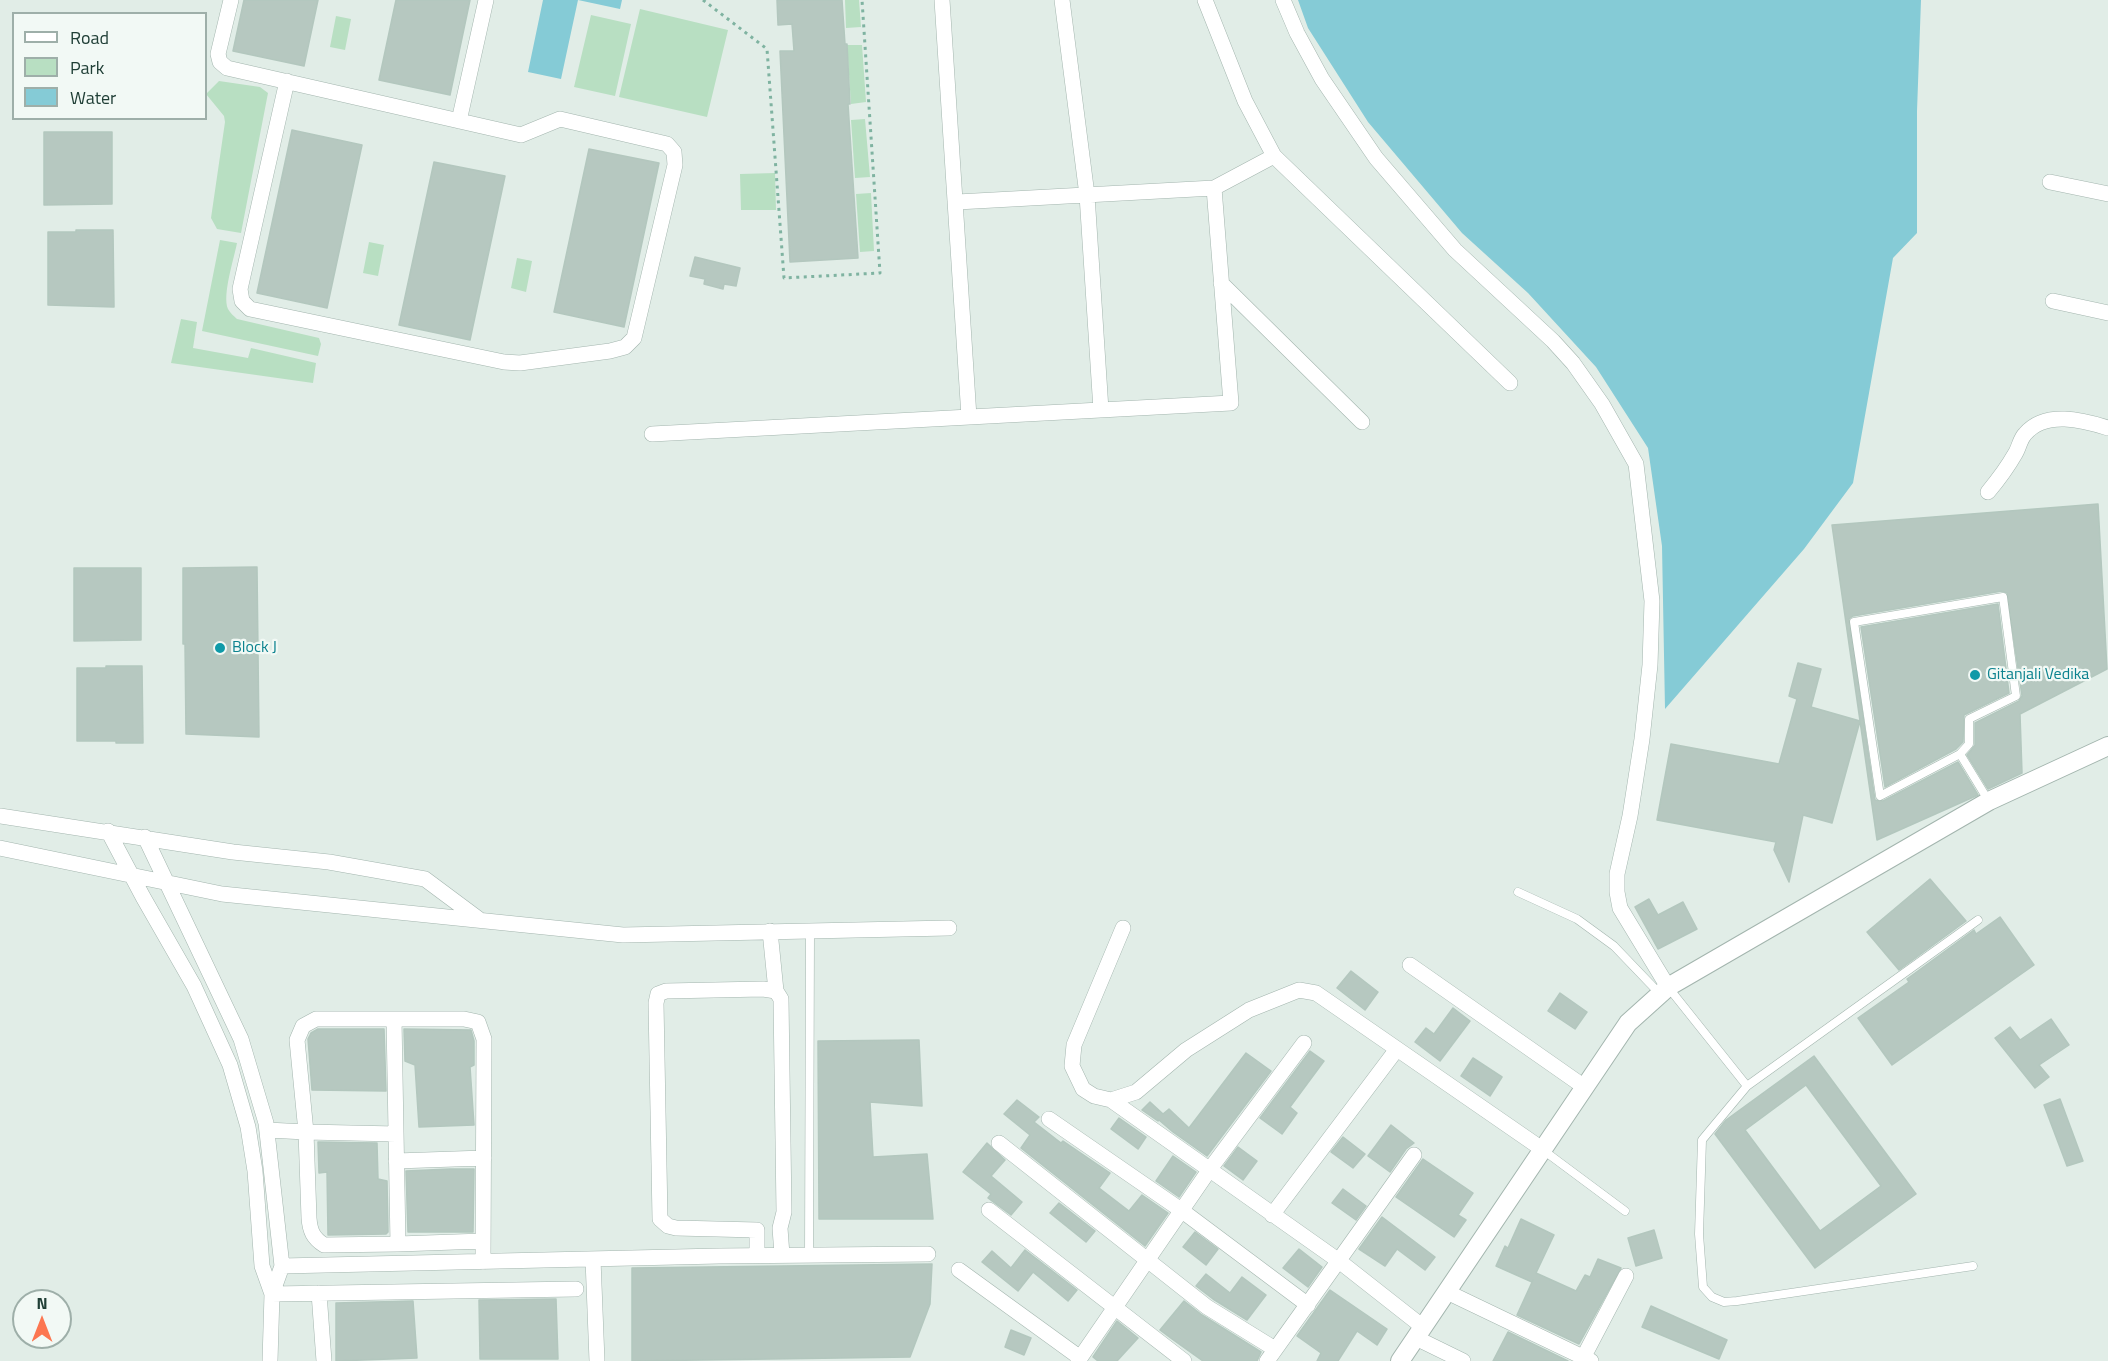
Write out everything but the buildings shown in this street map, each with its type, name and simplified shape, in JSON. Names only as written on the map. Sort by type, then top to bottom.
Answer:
[{"type":"street","points":[[231,0],[218,54],[220,62],[227,68],[287,81],[521,135],[560,119],[667,144],[674,152],[675,165],[634,338],[625,347],[520,363],[504,362],[250,309],[242,302],[240,289],[287,81]]},
{"type":"street","points":[[459,121],[486,0]]},
{"type":"street","points":[[942,0],[957,202],[969,417]]},
{"type":"street","points":[[1062,0],[1087,195],[1101,410]]},
{"type":"street","points":[[1205,0],[1245,101],[1274,156],[1510,383]]},
{"type":"street","points":[[1283,0],[1297,33],[1322,79],[1376,158],[1455,250],[1553,341],[1573,363],[1602,404],[1636,464],[1652,601],[1650,665],[1642,739],[1630,816],[1617,874],[1617,892],[1620,908],[1664,991]]},
{"type":"street","points":[[957,202],[1214,188],[1274,156]]},
{"type":"street","points":[[2050,182],[2108,195]]},
{"type":"street","points":[[652,434],[1231,403],[1214,188]]},
{"type":"street","points":[[1221,283],[1362,422]]},
{"type":"street","points":[[2054,301],[2108,313]]},
{"type":"street","points":[[1988,492],[2004,472],[2025,434],[2039,423],[2056,418],[2108,428]]},
{"type":"street","points":[[1400,1361],[1583,1086],[1628,1023],[1664,991],[1989,801],[2108,746]]},
{"type":"street","points":[[0,816],[233,852],[329,862],[425,879],[481,920]]},
{"type":"street","points":[[108,831],[194,986],[230,1065],[248,1127],[255,1171],[262,1266],[272,1294]]},
{"type":"street","points":[[145,837],[240,1039],[267,1130],[282,1266],[272,1294],[270,1361]]},
{"type":"street","points":[[0,848],[222,894],[623,935],[810,929],[949,928]]},
{"type":"street","points":[[1123,928],[1074,1045],[1072,1066],[1083,1089],[1094,1096],[1111,1100],[1339,1261],[1419,1332],[1463,1361]]},
{"type":"street","points":[[770,930],[776,991],[781,999],[784,1188],[784,1219],[780,1228],[782,1255]]},
{"type":"street","points":[[1410,965],[1583,1086]]},
{"type":"street","points":[[1111,1100],[1136,1092],[1186,1050],[1249,1010],[1299,990],[1316,993],[1542,1149]]},
{"type":"street","points":[[776,991],[666,991],[658,994],[656,1003],[660,1219],[668,1226],[676,1228],[757,1230],[780,1228]]},
{"type":"street","points":[[483,1241],[324,1245],[315,1239],[310,1230],[306,1132],[297,1040],[303,1026],[316,1019],[464,1019],[478,1022],[484,1039],[483,1262]]},
{"type":"street","points":[[394,1019],[398,1244]]},
{"type":"street","points":[[959,1270],[1078,1359],[1210,1169],[1304,1043]]},
{"type":"street","points":[[1272,1215],[1397,1049]]},
{"type":"street","points":[[1049,1119],[1181,1210],[1308,1305]]},
{"type":"street","points":[[267,1130],[396,1134]]},
{"type":"street","points":[[999,1143],[1271,1355],[1414,1155]]},
{"type":"street","points":[[396,1161],[484,1158]]},
{"type":"street","points":[[989,1210],[1184,1361]]},
{"type":"street","points":[[757,1230],[757,1255]]},
{"type":"street","points":[[282,1266],[757,1255],[928,1254]]},
{"type":"street","points":[[593,1259],[597,1361]]},
{"type":"street","points":[[1447,1292],[1587,1359],[1626,1275]]},
{"type":"street","points":[[272,1294],[576,1289]]},
{"type":"street","points":[[320,1293],[324,1361]]},
{"type":"lane","points":[[2003,597],[2016,696],[1969,719],[1969,744],[1960,754],[1880,796],[1854,621],[2003,597]]},
{"type":"lane","points":[[1960,754],[1989,801]]},
{"type":"lane","points":[[1518,892],[1577,919],[1614,946],[1664,991],[1747,1086]]},
{"type":"lane","points":[[1973,1266],[1724,1302],[1712,1297],[1703,1287],[1699,1234],[1702,1140],[1747,1086],[1978,920]]},
{"type":"lane","points":[[809,1255],[810,929]]},
{"type":"lane","points":[[1542,1149],[1625,1211]]},
{"type":"path","points":[[703,0],[767,49],[784,278],[880,273],[862,0]]},
{"type":"green space","points":[[845,0],[859,0],[861,27],[846,28]]},
{"type":"green space","points":[[640,9],[728,30],[707,117],[619,97]]},
{"type":"green space","points":[[591,15],[631,24],[615,96],[574,87]]},
{"type":"green space","points":[[336,16],[351,19],[345,50],[330,47]]},
{"type":"green space","points":[[847,45],[862,45],[866,102],[851,104]]},
{"type":"green space","points":[[219,81],[260,87],[268,93],[241,233],[217,229],[211,218],[225,122],[224,116],[207,93]]},
{"type":"green space","points":[[865,119],[870,177],[855,178],[851,120]]},
{"type":"green space","points":[[775,173],[776,210],[741,210],[740,174]]},
{"type":"green space","points":[[871,193],[874,251],[860,252],[856,194]]},
{"type":"green space","points":[[220,240],[237,243],[226,295],[230,312],[237,319],[319,338],[321,344],[318,356],[202,331]]},
{"type":"green space","points":[[369,242],[384,245],[378,276],[363,273]]},
{"type":"green space","points":[[517,258],[532,261],[526,292],[511,288]]},
{"type":"green space","points":[[181,319],[197,322],[193,348],[248,358],[251,348],[316,363],[313,383],[171,363]]},
{"type":"water","points":[[543,0],[578,0],[561,79],[528,72]]},
{"type":"water","points":[[578,0],[622,0],[620,9]]},
{"type":"water","points":[[1298,0],[1921,0],[1917,111],[1917,233],[1893,258],[1853,483],[1804,549],[1665,709],[1662,546],[1648,448],[1596,367],[1528,293],[1462,233],[1368,122],[1308,28]]},
{"type":"place","name":"Block J","points":[[220,648]]},
{"type":"place","name":"Gitanjali Vedika","points":[[1975,675]]}]
